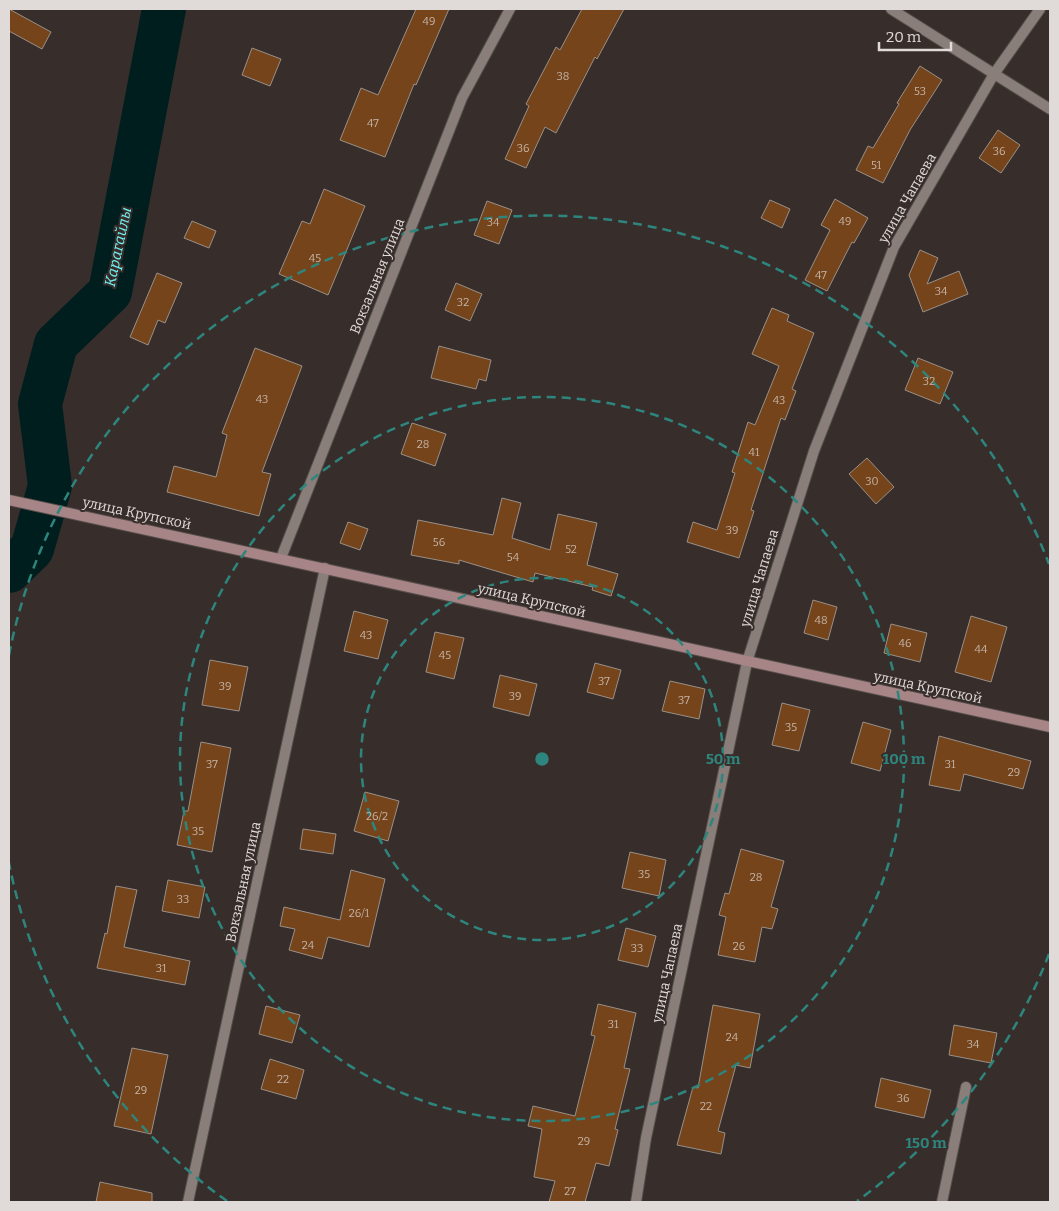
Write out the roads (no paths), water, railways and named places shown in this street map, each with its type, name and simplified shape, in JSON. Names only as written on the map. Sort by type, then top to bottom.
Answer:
[{"type":"main road","name":"улица Крупской","points":[[9,500],[1050,727]]},
{"type":"street","name":"Вокзальная улица","points":[[281,558],[462,98],[510,9]]},
{"type":"street","points":[[891,9],[1050,109]]},
{"type":"street","name":"улица Чапаева","points":[[636,1202],[646,1138],[747,662],[814,450],[894,247],[994,74],[1040,9]]},
{"type":"street","name":"Вокзальная улица","points":[[188,1202],[325,568]]},
{"type":"street","points":[[942,1202],[966,1087]]},
{"type":"waterway","name":"Карагайлы","points":[[9,571],[32,549],[50,486],[40,404],[56,344],[110,292],[164,9]]}]
